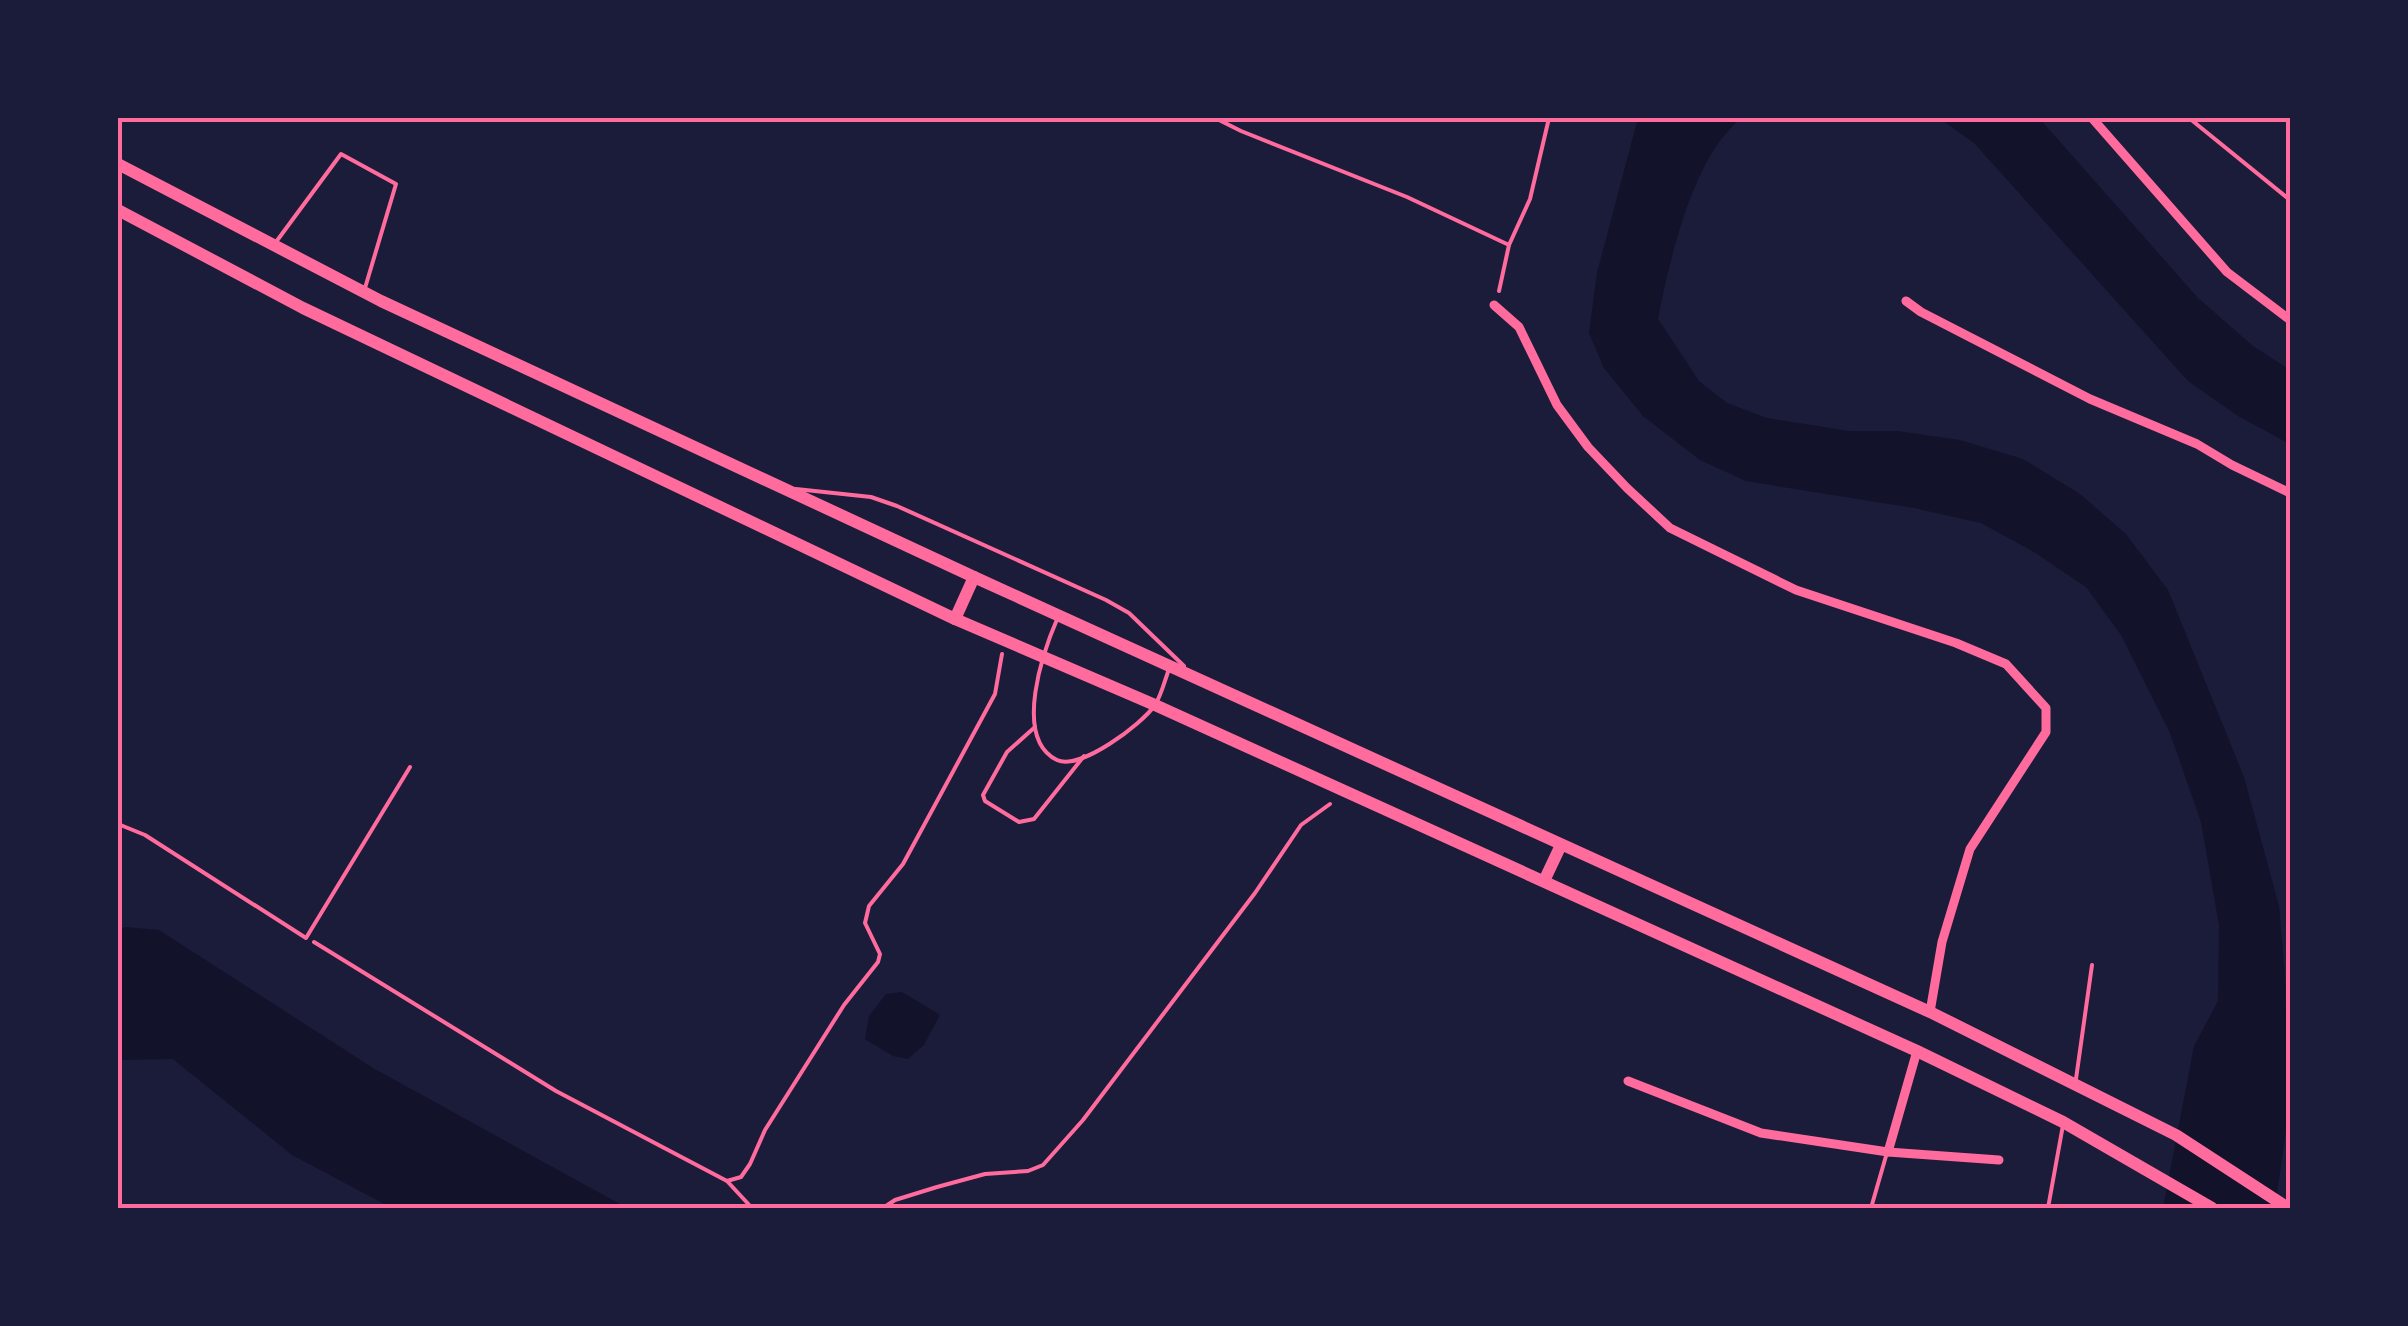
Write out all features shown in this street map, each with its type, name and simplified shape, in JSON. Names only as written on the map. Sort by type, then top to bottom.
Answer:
[{"type":"main road","points":[[118,164],[363,292],[974,577],[1930,1012],[2120,1105],[2212,1157],[2288,1208]]},
{"type":"main road","points":[[118,210],[302,308],[955,619],[1155,705],[1917,1051],[2063,1122],[2212,1208]]},
{"type":"main road","points":[[955,619],[974,577]]},
{"type":"main road","points":[[1544,881],[1561,845]]},
{"type":"street","points":[[2092,118],[2227,272],[2290,320]]},
{"type":"street","points":[[1906,301],[1920,312],[2090,399],[2197,444],[2290,492]]},
{"type":"street","points":[[1494,305],[1520,326],[1557,405],[1588,446],[1670,528],[1796,590],[1956,642],[2006,664],[2046,708],[2046,732],[1970,849],[1942,942],[1930,1012]]},
{"type":"street","points":[[1888,1152],[1917,1051]]},
{"type":"street","points":[[1628,1081],[1761,1133],[1888,1152],[1999,1160]]},
{"type":"lane","points":[[274,246],[341,154],[396,184],[363,292]]},
{"type":"lane","points":[[780,487],[871,497],[898,506],[1106,600],[1129,614],[1195,676]]},
{"type":"lane","points":[[1059,616],[1041,656],[1035,702],[1040,744],[1057,760],[1064,762],[1084,756],[1118,740],[1155,705],[1171,665]]},
{"type":"lane","points":[[1036,727],[1006,752],[983,795],[985,801],[1020,822],[1034,819],[1084,756]]},
{"type":"lane","points":[[118,824],[145,835],[306,938],[410,767]]},
{"type":"lane","points":[[2075,1083],[2092,964]]},
{"type":"lane","points":[[2048,1208],[2063,1122]]},
{"type":"lane","points":[[1870,1208],[1888,1152]]},
{"type":"path","points":[[1215,118],[1407,197],[1509,245]]},
{"type":"path","points":[[1494,305],[1509,245],[1530,199],[1549,118]]},
{"type":"path","points":[[2189,118],[2290,200]]},
{"type":"path","points":[[726,1181],[741,1177],[765,1130],[844,1005],[878,962],[880,954],[865,923],[869,906],[904,864],[995,694],[1004,640]]},
{"type":"path","points":[[883,1208],[895,1200],[985,1174],[1043,1166],[1083,1120],[1256,893],[1301,825],[1346,792]]},
{"type":"path","points":[[306,938],[556,1091],[726,1181],[752,1208]]},
{"type":"shaded area","points":[[1638,118],[1740,118],[1715,148],[1695,186],[1658,319],[1699,381],[1727,403],[1767,418],[1849,431],[1897,431],[1960,440],[2023,459],[2080,494],[2126,534],[2168,590],[2244,777],[2279,906],[2288,1116],[2275,1208],[2163,1208],[2194,1046],[2218,1001],[2219,925],[2201,822],[2170,733],[2121,635],[2086,587],[1981,523],[1746,481],[1700,460],[1643,416],[1604,368],[1589,333],[1597,273]]},
{"type":"shaded area","points":[[1939,118],[2039,118],[2198,298],[2253,346],[2290,370],[2290,444],[2238,416],[2188,381],[1974,143]]},
{"type":"shaded area","points":[[118,930],[159,930],[373,1068],[627,1208],[392,1208],[292,1155],[173,1059],[118,1060]]},
{"type":"shaded area","points":[[902,992],[940,1015],[924,1045],[908,1059],[893,1056],[865,1039],[869,1016],[886,994]]}]
